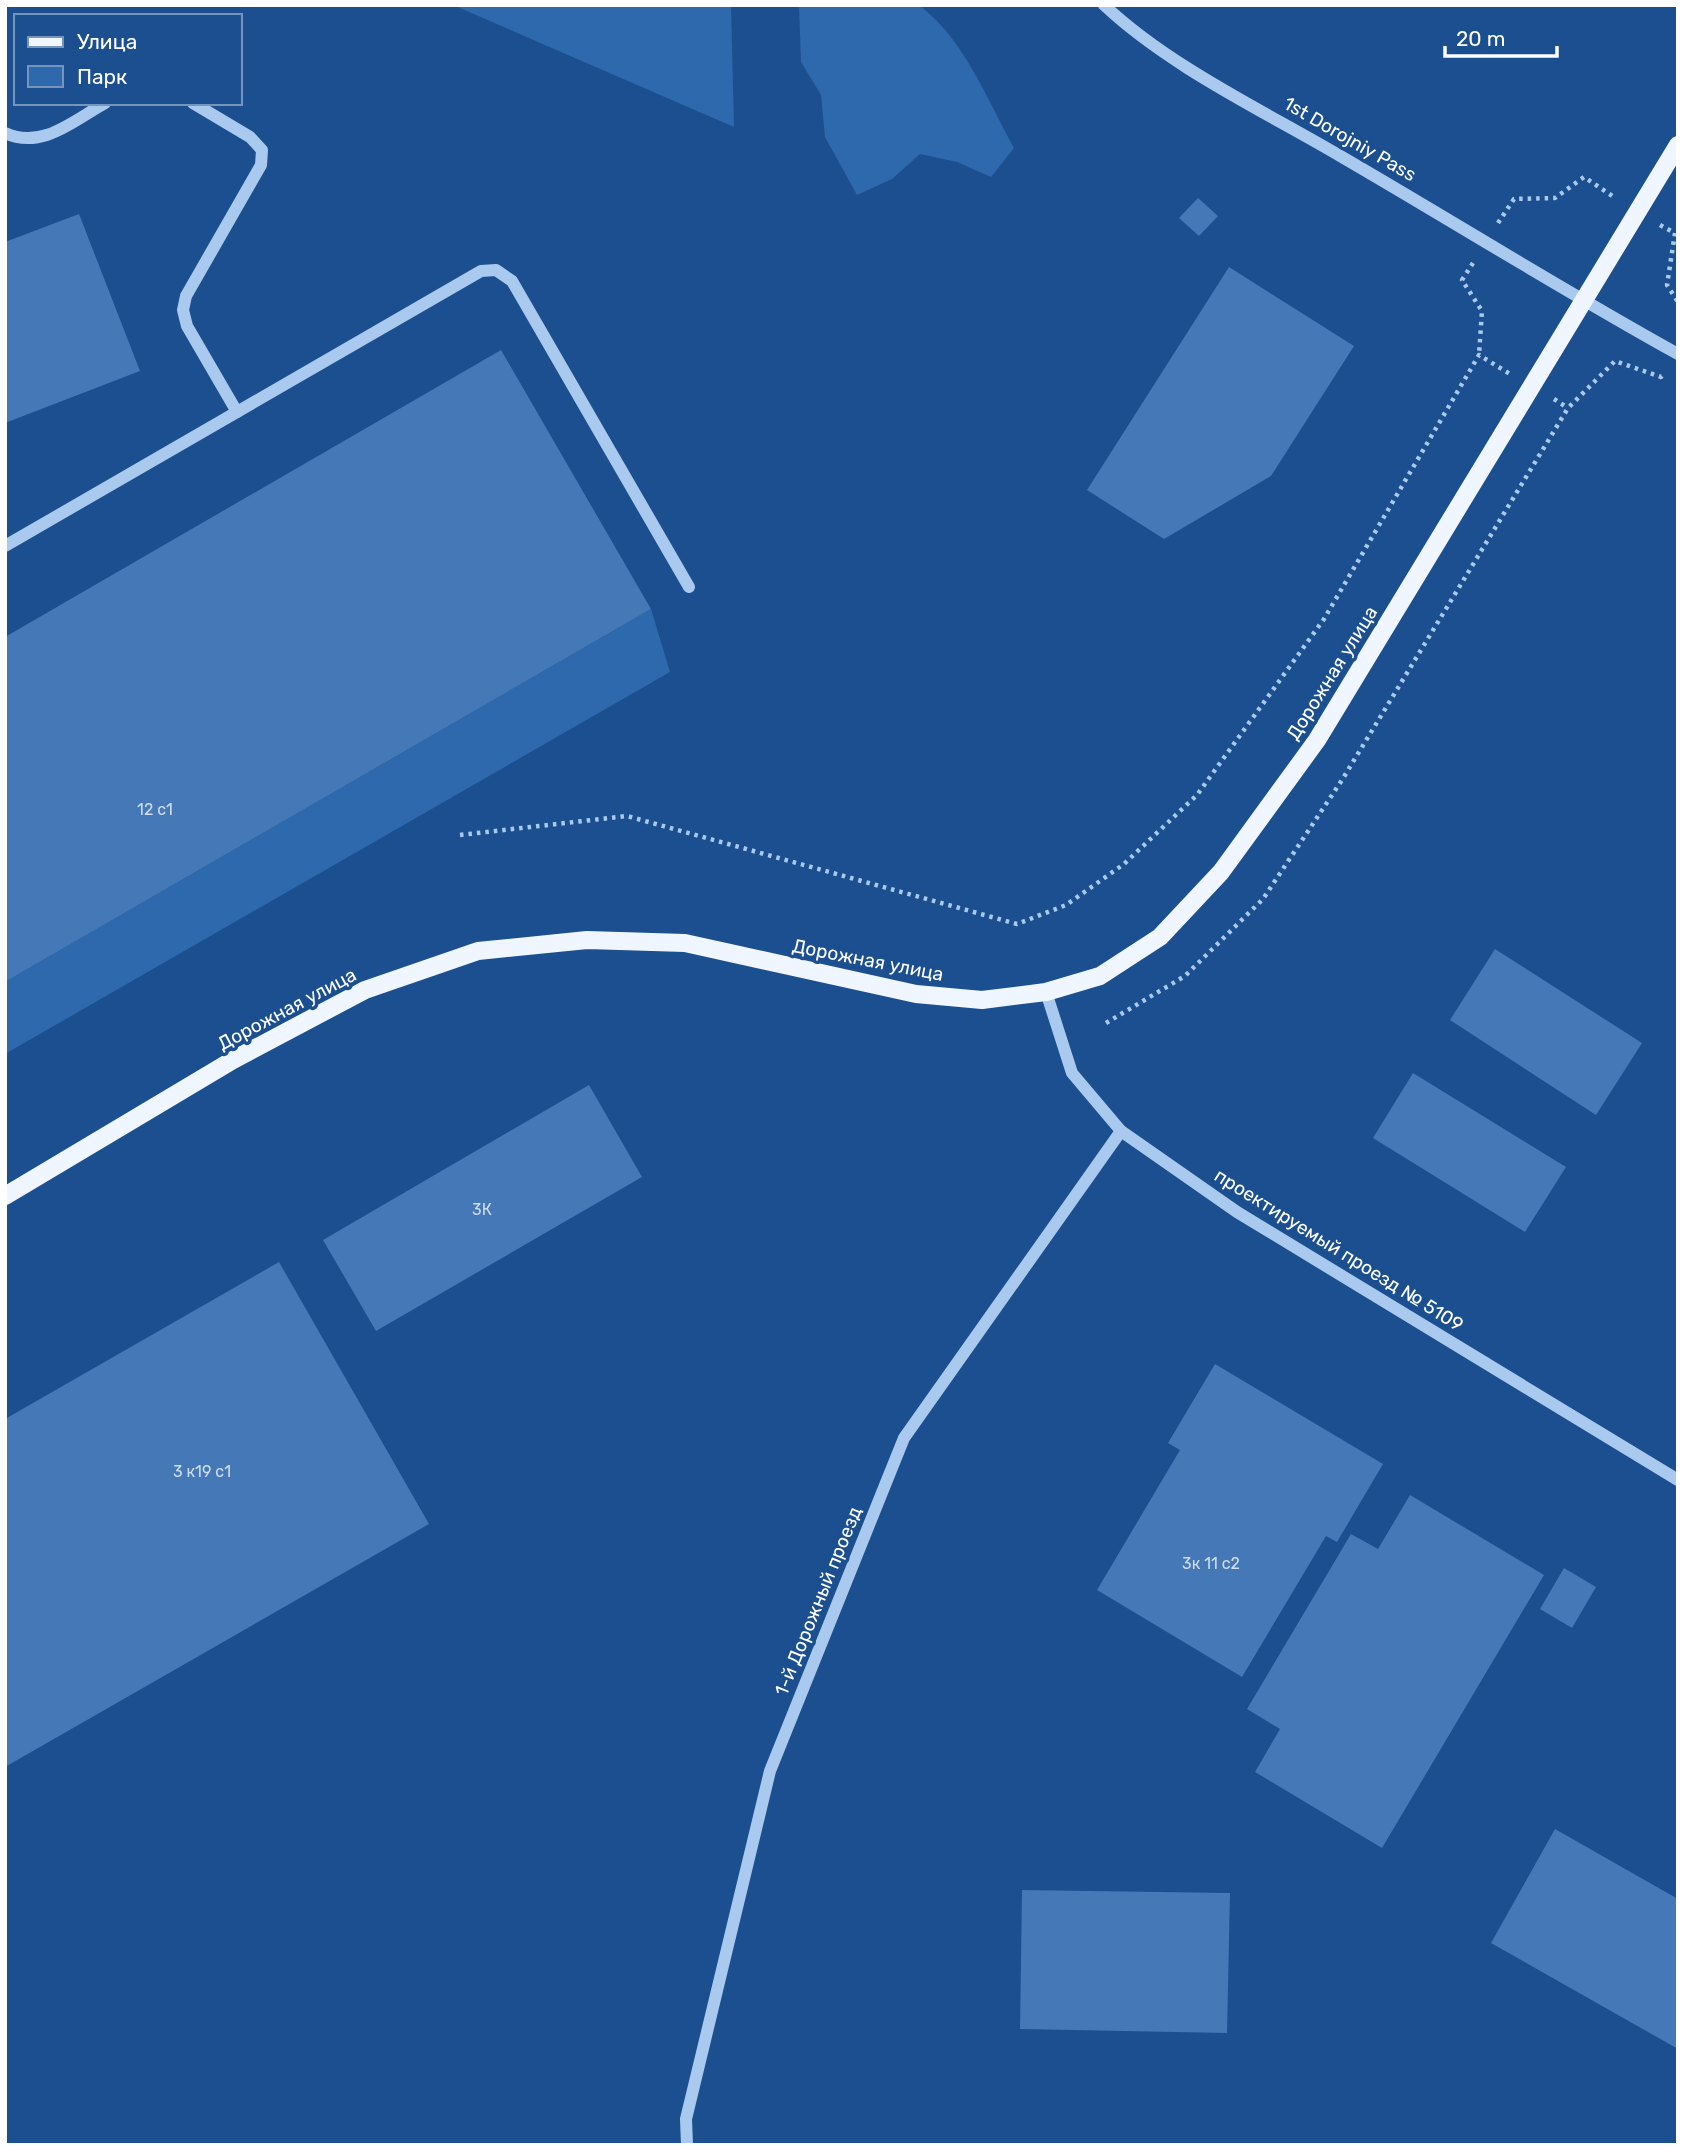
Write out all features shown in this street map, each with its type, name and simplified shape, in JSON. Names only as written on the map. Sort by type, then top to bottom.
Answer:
[{"type":"main road","name":"Дорожная улица","points":[[5,1196],[233,1060],[365,990],[478,951],[587,940],[685,943],[916,994],[982,1000],[1046,992],[1100,975],[1160,937],[1221,872],[1317,740],[1678,145]]},
{"type":"street","name":"1st Dorojniy Pass","points":[[1104,5],[1118,18],[1199,74],[1486,241],[1581,301],[1677,354]]},
{"type":"street","points":[[5,133],[29,141],[46,137],[102,105]]},
{"type":"street","points":[[196,105],[250,136],[262,150],[261,165],[186,296],[183,310],[187,326],[237,412]]},
{"type":"street","points":[[5,546],[481,271],[496,270],[512,281],[689,587]]},
{"type":"street","name":"проектируемый проезд № 5109","points":[[1046,992],[1072,1073],[1121,1131],[1237,1212],[1678,1480]]},
{"type":"street","name":"1-й Дорожный проезд","points":[[687,2145],[686,2119],[770,1771],[904,1438],[1121,1131]]},
{"type":"path","points":[[460,835],[627,816],[1017,924],[1066,905],[1124,864],[1197,795],[1324,620],[1479,355],[1482,311],[1462,280],[1514,200],[1555,198],[1584,177],[1635,212],[1675,233],[1667,285],[1678,302]]},
{"type":"path","points":[[1106,1023],[1185,976],[1263,899],[1342,780],[1568,408],[1615,361],[1661,377],[1677,354]]},
{"type":"path","points":[[1479,355],[1568,408]]},
{"type":"green space","points":[[453,5],[731,5],[734,127]]},
{"type":"green space","points":[[799,5],[919,5],[935,19],[962,52],[1014,148],[991,177],[957,162],[920,154],[892,179],[857,195],[825,137],[821,95],[801,62]]},
{"type":"green space","points":[[651,609],[670,672],[5,1054],[5,982]]},
{"type":"building","points":[[1198,198],[1218,216],[1199,236],[1179,218]]},
{"type":"building","points":[[79,214],[140,371],[5,423],[5,242]]},
{"type":"building","points":[[1229,267],[1354,346],[1271,476],[1164,539],[1087,490]]},
{"type":"building","points":[[501,350],[651,609],[5,982],[5,637]]},
{"type":"building","points":[[1495,949],[1642,1043],[1596,1115],[1450,1020]]},
{"type":"building","points":[[1413,1073],[1566,1167],[1525,1232],[1373,1138]]},
{"type":"building","points":[[589,1085],[642,1177],[376,1331],[323,1240]]},
{"type":"building","points":[[279,1262],[429,1524],[5,1767],[5,1419]]},
{"type":"building","points":[[1215,1364],[1383,1464],[1337,1542],[1326,1536],[1242,1677],[1097,1590],[1180,1450],[1168,1443]]},
{"type":"building","points":[[1410,1495],[1544,1575],[1382,1848],[1255,1772],[1280,1729],[1247,1709],[1351,1534],[1378,1549]]},
{"type":"building","points":[[1564,1568],[1596,1587],[1572,1628],[1540,1609]]},
{"type":"building","points":[[1555,1829],[1678,1899],[1678,2049],[1491,1943]]},
{"type":"building","points":[[1022,1890],[1230,1893],[1227,2033],[1020,2029]]}]
